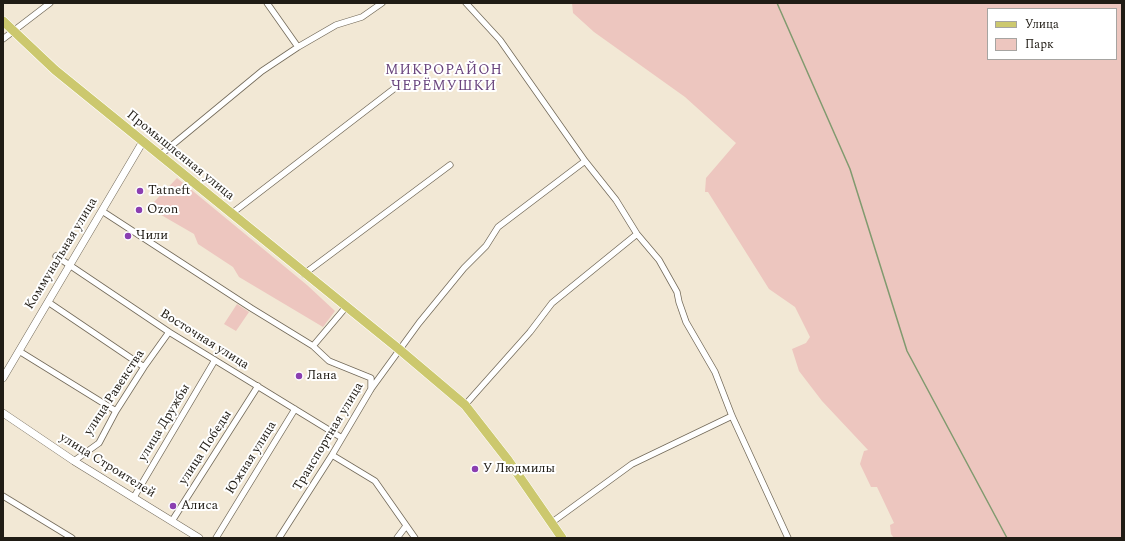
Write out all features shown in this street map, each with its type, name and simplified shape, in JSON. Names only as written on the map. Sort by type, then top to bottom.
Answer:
[{"type":"main road","name":"Промышленная улица","points":[[3,20],[55,70],[142,143],[400,350],[464,405],[508,460],[562,538]]},
{"type":"street","points":[[3,39],[50,3]]},
{"type":"street","points":[[267,3],[298,47]]},
{"type":"street","points":[[159,156],[262,71],[298,47],[336,25],[362,17],[382,3]]},
{"type":"street","points":[[466,3],[500,40],[585,161],[616,200],[637,234],[659,260],[677,292],[686,322],[715,372],[732,416],[788,538]]},
{"type":"street","points":[[231,214],[396,88]]},
{"type":"street","name":"Коммунальная улица","points":[[3,378],[142,143]]},
{"type":"street","name":"Транспортная улица","points":[[279,538],[332,456],[371,389],[419,323],[454,280],[486,246],[498,227],[585,161]]},
{"type":"street","points":[[304,274],[450,165]]},
{"type":"street","points":[[102,210],[251,308],[313,346],[329,361],[371,378],[371,389]]},
{"type":"street","points":[[464,405],[530,332],[552,303],[637,234]]},
{"type":"street","name":"Восточная улица","points":[[56,256],[169,332],[342,438]]},
{"type":"street","points":[[48,302],[144,367]]},
{"type":"street","points":[[313,346],[346,308]]},
{"type":"street","name":"улица Равенства","points":[[74,461],[99,443],[116,411],[144,367],[169,332]]},
{"type":"street","points":[[19,351],[116,411]]},
{"type":"street","name":"улица Дружбы","points":[[134,497],[215,360]]},
{"type":"street","name":"улица Победы","points":[[172,521],[258,386]]},
{"type":"street","name":"Южная улица","points":[[216,538],[295,409]]},
{"type":"street","name":"улица Строителей","points":[[3,413],[74,461],[199,538]]},
{"type":"street","points":[[551,523],[632,464],[732,416]]},
{"type":"street","points":[[332,456],[375,481],[415,538]]},
{"type":"street","points":[[3,496],[72,538]]},
{"type":"street","points":[[397,538],[406,526]]},
{"type":"green space","points":[[572,3],[1122,3],[1122,538],[894,538],[891,534],[890,525],[894,523],[877,487],[871,487],[860,464],[864,451],[868,450],[822,401],[799,371],[792,349],[806,343],[810,337],[795,307],[769,289],[708,192],[705,192],[706,178],[736,143],[685,97],[594,32],[573,13]]},
{"type":"green space","points":[[177,178],[307,285],[335,311],[323,327],[239,277],[233,267],[198,244],[194,234],[156,212],[154,202]]},
{"type":"green space","points":[[237,304],[249,312],[236,331],[224,324]]},
{"type":"waterway","points":[[777,3],[850,169],[907,351],[1007,538]]},
{"type":"place","name":"Tatneft","points":[[140,191]]},
{"type":"place","name":"Ozon","points":[[139,210]]},
{"type":"place","name":"Чили","points":[[128,236]]},
{"type":"place","name":"Лана","points":[[299,376]]},
{"type":"place","name":"У Людмилы","points":[[475,469]]},
{"type":"place","name":"Алиса","points":[[173,506]]},
{"type":"district","name":"МИКРОРАЙОН ЧЕРЁМУШКИ","points":[[444,80]]}]
